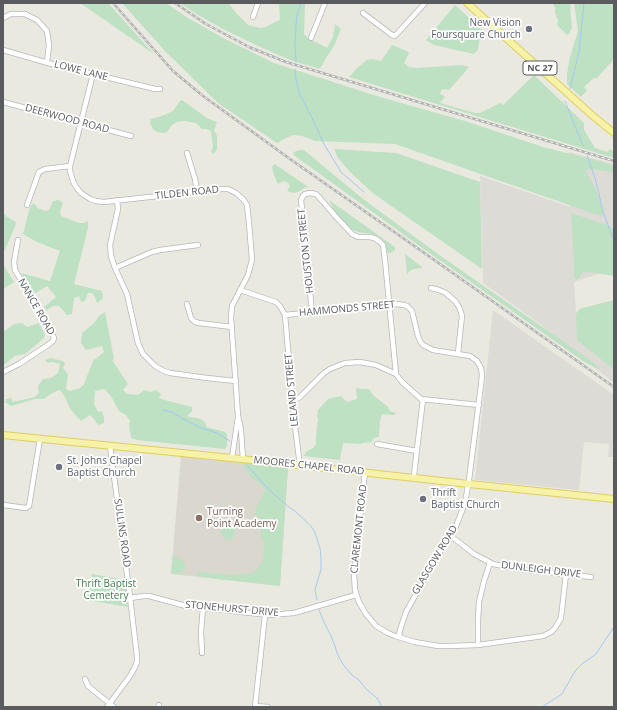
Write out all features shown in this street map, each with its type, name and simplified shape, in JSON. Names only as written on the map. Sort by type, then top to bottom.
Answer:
[{"type":"main road","name":"NC 27","points":[[467,3],[593,116],[614,131]]},
{"type":"main road","name":"MOORES CHAPEL ROAD","points":[[3,435],[614,499]]},
{"type":"street","points":[[253,17],[258,3]]},
{"type":"street","points":[[311,38],[325,3]]},
{"type":"street","points":[[363,13],[394,36],[425,3]]},
{"type":"street","points":[[3,18],[11,14],[25,14],[38,20],[47,31],[49,45],[46,62]]},
{"type":"street","name":"LOWE LANE","points":[[3,50],[93,74],[160,89]]},
{"type":"street","name":"TILDEN ROAD","points":[[93,74],[70,166],[71,177],[75,185],[85,196],[100,202],[219,189],[236,193],[247,205],[252,260],[248,275],[232,309],[238,416],[232,458]]},
{"type":"street","name":"DEERWOOD ROAD","points":[[3,102],[131,136]]},
{"type":"street","points":[[187,153],[197,192]]},
{"type":"street","points":[[27,205],[39,172],[45,169],[70,166]]},
{"type":"street","name":"HOUSTON STREET","points":[[312,312],[302,204],[302,198],[307,193],[313,193],[318,196],[352,234],[358,237],[374,238],[381,243],[384,252],[390,305]]},
{"type":"street","points":[[117,200],[118,214],[110,245],[111,256],[127,294],[138,343],[143,354],[150,362],[164,371],[176,375],[236,381]]},
{"type":"street","name":"NANCE ROAD","points":[[3,372],[19,364],[48,345],[54,338],[15,270],[14,262],[18,240]]},
{"type":"street","points":[[115,268],[152,252],[198,245]]},
{"type":"street","points":[[431,288],[446,294],[456,302],[460,309],[462,316],[458,353]]},
{"type":"street","name":"HAMMONDS STREET","points":[[240,290],[276,302],[285,315],[400,304],[407,306],[410,308],[414,316],[420,341],[426,347],[433,350],[470,356],[480,364]]},
{"type":"street","points":[[187,304],[191,318],[195,322],[232,327]]},
{"type":"street","points":[[390,305],[396,374]]},
{"type":"street","name":"LELAND STREET","points":[[285,315],[300,466]]},
{"type":"street","points":[[293,401],[300,397],[330,369],[352,362],[369,363],[381,366],[396,374],[416,396],[422,399],[479,405]]},
{"type":"street","name":"GLASGOW ROAD","points":[[398,637],[402,620],[410,603],[451,536],[462,511],[469,484],[479,405],[482,375],[480,364]]},
{"type":"street","points":[[415,478],[414,475],[422,399]]},
{"type":"street","name":"TILDEN ROAD","points":[[238,416],[242,430],[242,459]]},
{"type":"street","points":[[3,505],[26,508],[29,506],[40,439]]},
{"type":"street","points":[[377,444],[417,451]]},
{"type":"street","name":"SULLINS ROAD","points":[[110,446],[137,650],[137,662],[134,669],[110,706]]},
{"type":"street","name":"CLAREMONT ROAD","points":[[365,472],[354,580],[356,595],[362,608],[373,623],[383,631],[415,642],[438,646],[478,645],[543,636],[553,630],[559,623],[562,616],[566,574]]},
{"type":"street","name":"DUNLEIGH DRIVE","points":[[451,536],[474,554],[490,562],[510,568],[591,577]]},
{"type":"street","points":[[478,645],[477,625],[479,602],[490,562]]},
{"type":"street","name":"STONEHURST DRIVE","points":[[130,598],[149,596],[179,605],[265,615],[294,613],[356,595]]},
{"type":"street","points":[[202,653],[201,632],[203,608]]},
{"type":"street","points":[[265,615],[255,706],[268,707]]},
{"type":"street","points":[[85,679],[88,686],[110,706]]},
{"type":"shaded area","points":[[569,152],[614,164],[614,269],[574,282],[576,312],[614,302],[614,383],[540,324],[483,283],[480,176],[570,207]]},
{"type":"shaded area","points":[[493,310],[614,395],[614,457],[608,457],[609,444],[584,442],[579,490],[475,480]]},
{"type":"shaded area","points":[[181,455],[288,467],[280,586],[171,574]]},
{"type":"green space","points":[[80,3],[108,3],[154,54]]},
{"type":"green space","points":[[122,3],[166,3],[188,18],[225,39],[274,63],[380,97],[465,121],[543,147],[614,166],[614,173],[594,169],[585,170],[596,190],[604,216],[395,144],[315,141],[302,136],[294,135],[277,143],[218,103],[165,51]]},
{"type":"green space","points":[[180,3],[229,3],[248,25],[261,28],[280,20],[279,3],[305,3],[304,34],[308,38],[327,48],[333,37],[335,24],[341,29],[334,46],[320,69],[290,60],[258,46],[223,29]]},
{"type":"green space","points":[[552,3],[570,3],[572,28],[569,34],[567,35],[557,25],[558,20],[555,13],[555,7]]},
{"type":"green space","points":[[574,3],[614,3],[614,59],[597,78],[594,78],[584,87],[587,90],[581,97],[567,84],[570,57],[578,31]]},
{"type":"green space","points":[[455,5],[482,30],[478,50],[474,54],[434,45],[426,40]]},
{"type":"green space","points":[[392,45],[409,53],[404,63],[409,67],[416,68],[462,65],[469,67],[449,90],[442,89],[440,94],[445,97],[440,103],[475,113],[480,113],[500,103],[503,105],[534,75],[584,123],[584,130],[595,148],[607,152],[610,149],[612,150],[614,158],[349,77],[367,60],[372,59],[381,61]]},
{"type":"green space","points":[[182,100],[207,118],[217,122],[214,130],[217,136],[217,149],[214,154],[211,152],[213,146],[211,131],[202,129],[196,123],[185,121],[177,122],[164,133],[157,132],[153,129],[150,123],[151,119],[173,111]]},
{"type":"green space","points":[[334,149],[396,153],[480,182],[482,269],[374,194],[350,172],[338,158]]},
{"type":"green space","points":[[304,150],[363,199],[438,254],[594,363],[600,370],[586,363],[295,156],[293,153]]},
{"type":"green space","points":[[274,164],[310,188],[306,187],[294,193],[289,192],[287,189],[290,187],[289,183],[283,181],[278,184],[272,167]]},
{"type":"green space","points":[[59,200],[63,203],[60,211],[61,216],[79,223],[84,223],[87,221],[88,223],[74,284],[102,291],[103,297],[97,303],[92,293],[88,293],[85,301],[81,302],[79,296],[74,298],[72,314],[67,315],[59,306],[53,306],[47,310],[44,307],[56,297],[47,286],[34,294],[21,273],[50,281],[60,251],[37,242],[23,234],[30,207],[34,203],[37,208],[46,211],[49,210],[53,201]]},
{"type":"green space","points":[[329,200],[395,247],[395,250],[389,254],[383,240],[377,236],[353,230],[334,210]]},
{"type":"green space","points":[[3,212],[6,216],[16,222],[3,254]]},
{"type":"green space","points":[[571,213],[610,226],[614,230],[614,276],[583,272],[577,280],[574,277]]},
{"type":"green space","points":[[405,254],[422,268],[411,270],[407,274]]},
{"type":"green space","points":[[3,255],[4,266],[14,282],[3,289]]},
{"type":"green space","points":[[614,300],[614,369],[577,340],[576,315],[579,309]]},
{"type":"green space","points":[[105,312],[114,359],[112,360],[128,384],[123,390],[127,394],[138,395],[144,390],[151,392],[156,390],[160,393],[161,395],[159,397],[161,399],[192,407],[192,411],[187,416],[198,418],[204,421],[207,427],[225,432],[227,434],[227,446],[225,449],[137,440],[131,438],[129,426],[130,421],[126,415],[119,411],[105,389],[95,391],[94,404],[98,412],[102,411],[104,418],[104,423],[98,425],[90,415],[81,421],[70,409],[60,390],[52,393],[44,399],[35,399],[11,406],[5,402],[6,399],[11,398],[13,402],[35,397],[39,393],[38,386],[43,379],[51,378],[58,373],[60,364],[53,362],[48,363],[45,360],[50,358],[63,361],[65,364],[63,368],[68,374],[66,389],[70,391],[80,388],[84,384],[93,361],[104,352],[102,346],[86,350],[81,343],[82,333]]},
{"type":"green space","points":[[22,323],[27,327],[39,323],[45,335],[44,338],[25,354],[15,356],[3,364],[3,332],[14,324]]},
{"type":"green space","points":[[356,388],[369,389],[374,396],[387,406],[390,411],[396,413],[393,415],[382,414],[379,437],[373,438],[372,442],[361,444],[343,443],[340,460],[304,456],[306,452],[313,448],[316,444],[318,410],[328,399],[341,396],[347,402],[357,399]]},
{"type":"green space","points":[[244,464],[288,468],[280,586],[202,577],[197,575],[198,572],[234,575],[252,573],[257,570],[263,561],[264,543],[261,538],[259,517],[255,514],[256,508],[265,490],[262,485],[252,478],[244,467]]},
{"type":"green space","points":[[223,527],[233,527],[235,529],[235,535],[231,540],[227,540],[222,535],[221,529]]},
{"type":"green space","points":[[173,554],[185,563],[184,571],[181,573],[171,574]]},
{"type":"green space","name":"Thrift Baptist Cemetery","points":[[92,574],[125,580],[128,607],[87,600]]},
{"type":"waterway","points":[[296,62],[296,25],[297,15],[301,3]]},
{"type":"waterway","points":[[570,89],[579,52],[584,3]]},
{"type":"waterway","points":[[295,69],[300,95],[324,144],[341,172],[364,192]]},
{"type":"waterway","points":[[565,101],[583,146]]},
{"type":"waterway","points":[[587,155],[596,181],[603,212],[614,241]]},
{"type":"waterway","points":[[163,410],[172,412],[183,419],[201,428],[217,433],[230,441]]},
{"type":"waterway","points":[[247,465],[269,490],[295,511],[311,526],[315,533],[320,548],[321,558],[321,569],[315,590],[317,600]]},
{"type":"waterway","points":[[319,610],[332,638],[339,658],[352,675],[377,698],[382,707]]},
{"type":"waterway","points":[[542,707],[562,694],[575,671],[583,663],[595,655],[614,627]]},
{"type":"railway","points":[[113,3],[173,71],[203,96],[614,387]]},
{"type":"railway","points":[[175,3],[206,24],[249,47],[286,62],[614,161]]},
{"type":"place","name":"New Vision Foursquare Church","points":[[529,29]]},
{"type":"place","name":"St. Johns Chapel Baptist Church","points":[[59,467]]},
{"type":"place","name":"Thrift Baptist Church","points":[[423,499]]},
{"type":"place","name":"Turning Point Academy","points":[[199,518]]}]
